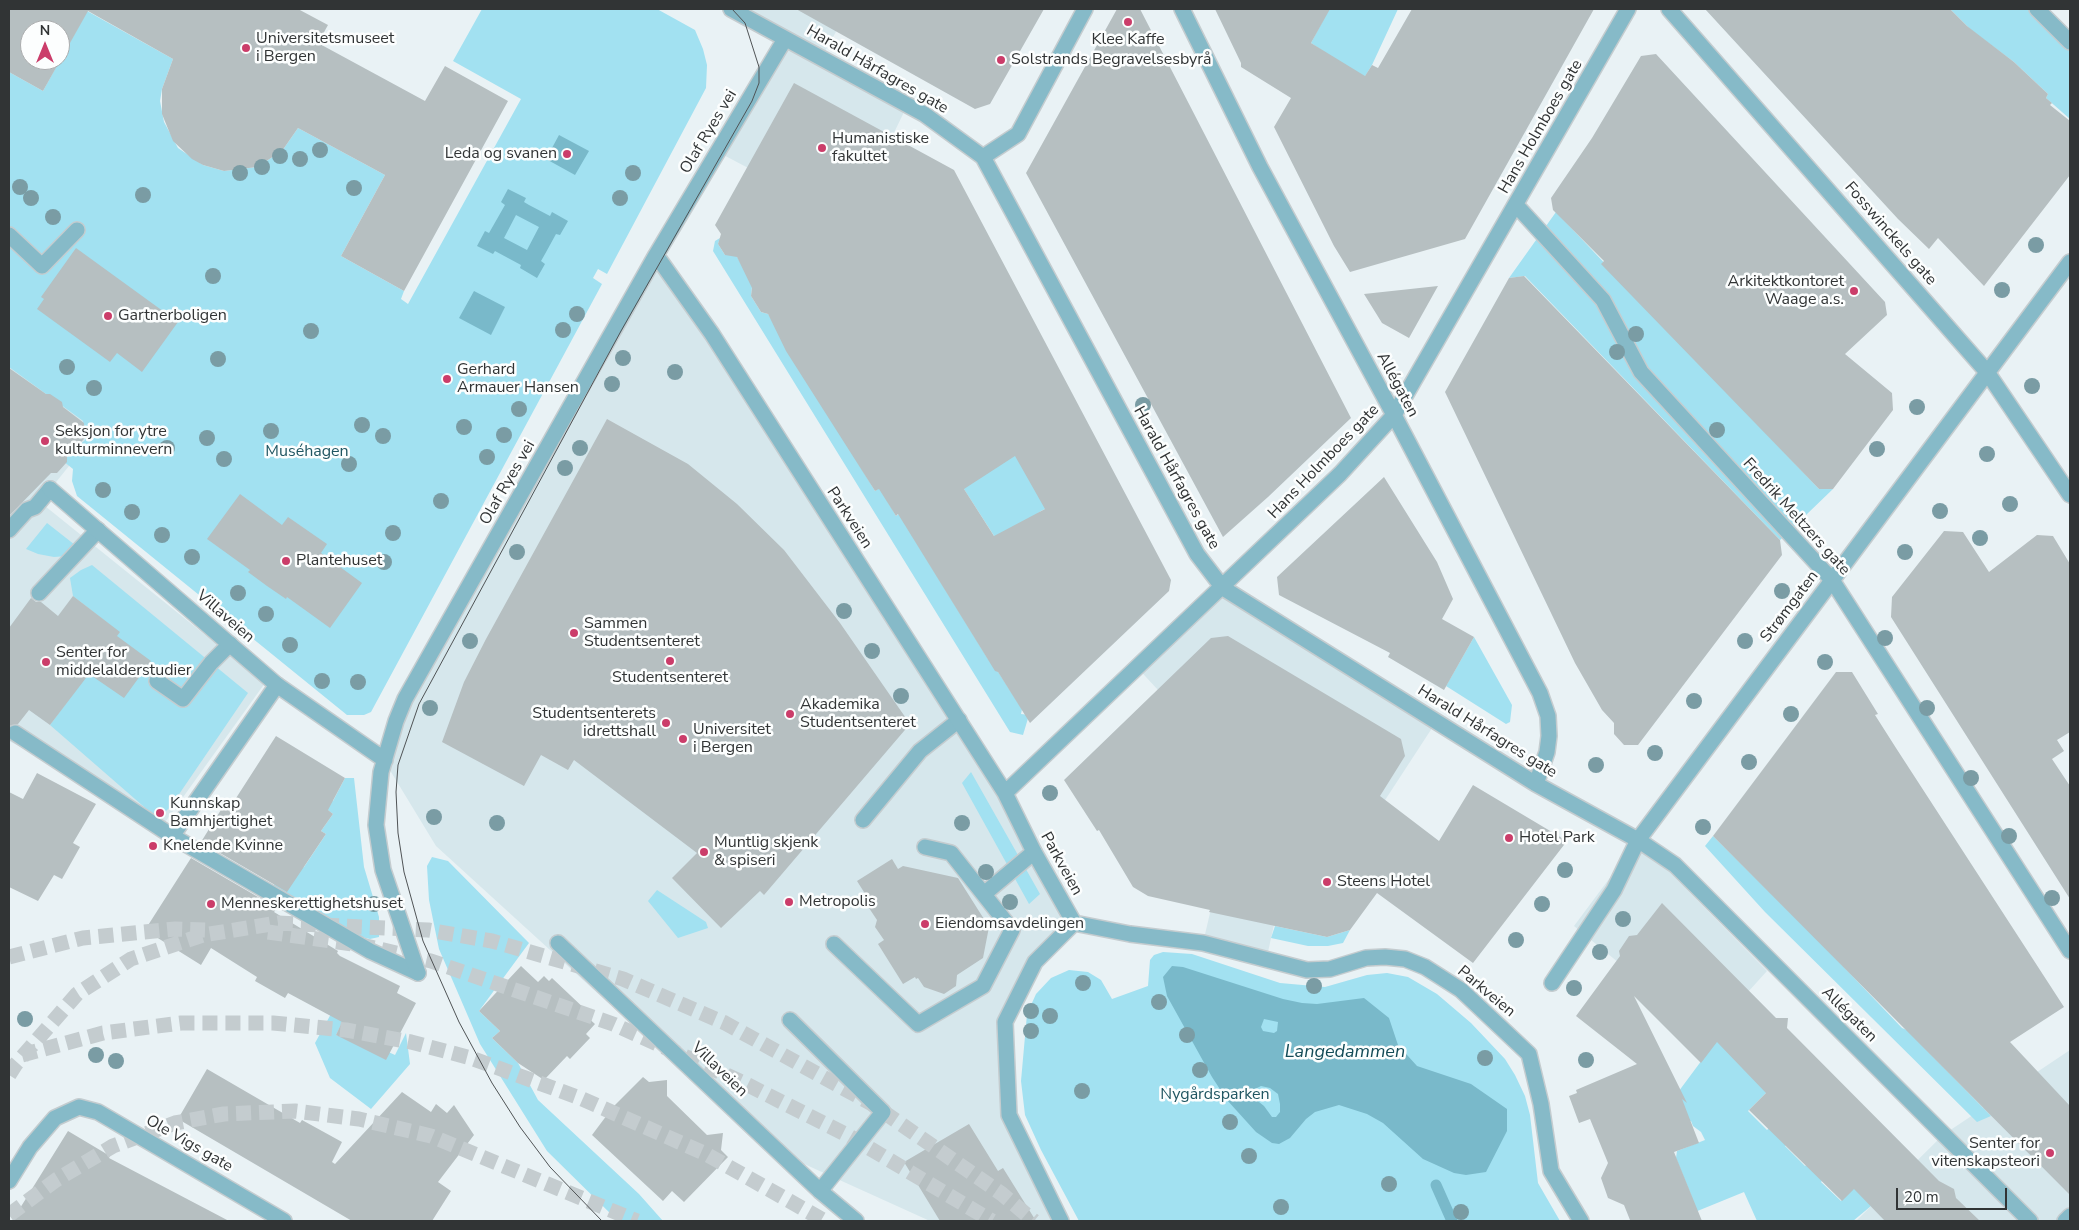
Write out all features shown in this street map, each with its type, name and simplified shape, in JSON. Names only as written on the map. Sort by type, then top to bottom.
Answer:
[{"type":"street","name":"Harald Hårfagres gate","points":[[733,9],[924,114],[983,157],[1197,554],[1223,588],[1536,784],[1638,840]]},
{"type":"street","points":[[983,157],[1018,134],[1085,9]]},
{"type":"street","name":"Allégaten","points":[[1182,9],[1260,167],[1394,416],[1544,705],[1548,716],[1549,736],[1547,752],[1536,784]]},
{"type":"street","name":"Hans Holmboes gate","points":[[1005,793],[1223,588],[1340,474],[1394,416],[1517,206],[1628,9]]},
{"type":"street","name":"Fosswinckels gate","points":[[1669,9],[1988,372],[2070,495]]},
{"type":"street","points":[[2037,9],[2070,42]]},
{"type":"street","name":"Olaf Ryes vei","points":[[172,836],[370,951],[418,974],[383,870],[376,825],[381,772],[405,699],[656,255],[785,39]]},
{"type":"street","name":"Fredrik Meltzers gate","points":[[1517,206],[1602,300],[1641,372],[1832,580],[2070,951]]},
{"type":"street","points":[[9,235],[42,266],[77,230]]},
{"type":"street","name":"Parkveien","points":[[656,255],[712,334],[1005,793],[1034,852],[1074,924],[1130,934],[1203,943],[1307,970],[1330,969],[1366,958],[1385,957],[1404,959],[1425,967],[1461,990],[1529,1054],[1541,1104],[1551,1171],[1581,1221]]},
{"type":"street","name":"Strømgaten","points":[[1552,983],[1614,890],[1638,840],[2070,262]]},
{"type":"street","name":"Villaveien","points":[[9,530],[50,489],[278,685],[385,760]]},
{"type":"street","points":[[39,593],[98,530]]},
{"type":"street","points":[[157,682],[183,699],[211,663],[230,644]]},
{"type":"street","points":[[15,733],[172,836],[278,685]]},
{"type":"street","points":[[862,820],[920,751],[959,720]]},
{"type":"street","name":"Allégaten","points":[[1638,840],[1675,866],[2030,1221]]},
{"type":"street","points":[[834,944],[918,1024],[983,986],[1012,930],[951,853],[925,847]]},
{"type":"street","points":[[984,894],[1034,852]]},
{"type":"street","points":[[1061,1221],[1009,1115],[1005,1022],[1036,962],[1074,924]]},
{"type":"street","name":"Villaveien","points":[[558,943],[820,1191],[856,1221]]},
{"type":"street","points":[[790,1020],[883,1112],[820,1191]]},
{"type":"street","name":"Ole Vigs gate","points":[[9,1181],[30,1147],[55,1118],[80,1107],[98,1112],[284,1221]]},
{"type":"street","points":[[2065,1221],[2070,1216]]},
{"type":"shaded area","points":[[731,9],[849,9],[817,65],[904,112],[851,222],[714,150],[785,39]]},
{"type":"shaded area","name":"Universitet i Bergen","points":[[656,255],[959,720],[1074,923],[1035,962],[1005,1022],[1009,1115],[1062,1221],[930,1221],[802,1163],[606,1001],[436,846],[388,767],[405,699]]},
{"type":"shaded area","points":[[9,366],[83,421],[85,440],[69,466],[40,502],[265,683],[158,832],[54,764],[9,741]]},
{"type":"shaded area","points":[[1223,588],[1436,722],[1359,840],[1302,798],[1266,961],[1203,943],[1241,780],[1134,664]]},
{"type":"shaded area","points":[[1638,840],[1767,971],[1708,1036],[1574,926]]},
{"type":"shaded area","points":[[2070,1050],[2070,1221],[1856,1221],[1943,1135]]},
{"type":"green space","name":"Muséhagen","points":[[482,9],[657,9],[695,30],[707,65],[706,88],[607,274],[598,269],[593,278],[602,284],[371,712],[364,715],[347,715],[77,496],[72,481],[73,469],[63,461],[85,440],[83,421],[9,367],[9,72],[43,91],[55,70],[70,70],[70,42],[87,11],[173,59],[162,89],[160,101],[164,122],[178,148],[203,165],[224,171],[257,167],[282,151],[298,128],[385,175],[341,256],[404,291],[401,299],[408,304],[521,99],[453,61]]},
{"type":"green space","points":[[1329,9],[1398,9],[1372,65],[1359,86],[1336,60],[1311,43]]},
{"type":"green space","points":[[1950,9],[2049,9],[2070,30],[2070,119],[2046,98],[2048,94],[2014,62],[1971,30]]},
{"type":"green space","points":[[1556,212],[1819,489],[1833,489],[1780,540],[1525,276],[1509,278]]},
{"type":"green space","points":[[720,238],[718,244],[725,255],[734,252],[755,286],[752,287],[751,296],[761,312],[768,314],[875,491],[880,488],[896,516],[899,514],[988,659],[1022,709],[1021,714],[1029,715],[1023,735],[1010,732],[713,251],[715,241]]},
{"type":"green space","points":[[1014,454],[1061,501],[1041,511],[998,542],[962,486]]},
{"type":"green space","points":[[47,523],[75,545],[67,556],[54,557],[38,554],[26,549]]},
{"type":"green space","points":[[92,565],[248,693],[171,806],[158,819],[50,725],[119,632],[73,596],[70,578]]},
{"type":"green space","points":[[1474,637],[1512,705],[1510,722],[1506,724],[1446,686]]},
{"type":"green space","points":[[971,772],[1040,894],[1029,904],[962,783]]},
{"type":"green space","points":[[345,778],[354,778],[364,867],[379,917],[379,937],[370,939],[357,936],[273,886],[280,877],[304,867],[326,834],[321,831],[333,814],[325,808],[329,802],[333,801]]},
{"type":"green space","points":[[1713,836],[1991,1116],[1977,1122],[1765,912],[1705,846]]},
{"type":"green space","points":[[432,857],[448,861],[529,943],[479,1011],[500,1031],[492,1038],[518,1063],[538,1100],[639,1194],[663,1221],[618,1221],[547,1151],[480,1044],[439,949],[429,900],[427,866]]},
{"type":"green space","points":[[657,890],[706,922],[708,928],[678,938],[648,901]]},
{"type":"green space","points":[[1275,926],[1327,937],[1350,930],[1343,943],[1328,946],[1308,946],[1271,938]]},
{"type":"green space","name":"Nygårdsparken","points":[[1163,952],[1192,954],[1280,983],[1325,987],[1367,975],[1387,973],[1408,977],[1437,994],[1471,1023],[1505,1059],[1515,1075],[1525,1096],[1530,1115],[1538,1183],[1560,1221],[1079,1221],[1041,1150],[1025,1115],[1021,1081],[1027,1014],[1036,994],[1051,978],[1069,970],[1088,972],[1101,980],[1112,999],[1148,986],[1150,960],[1154,955]]},
{"type":"green space","points":[[337,1003],[349,1009],[336,1035],[395,1055],[406,1033],[410,1064],[371,1109],[330,1078],[315,1043]]},
{"type":"green space","points":[[1722,1033],[1769,1090],[1748,1111],[1767,1130],[1773,1124],[1793,1139],[1785,1146],[1805,1166],[1814,1159],[1830,1172],[1821,1182],[1841,1201],[1861,1181],[1871,1206],[1853,1221],[1757,1221],[1744,1192],[1695,1212],[1691,1195],[1676,1158],[1677,1151],[1705,1140],[1701,1132],[1693,1126],[1691,1121],[1687,1122],[1673,1099]]},
{"type":"water","points":[[559,135],[589,151],[575,175],[546,159]]},
{"type":"water","points":[[508,189],[526,198],[524,202],[529,205],[550,216],[552,212],[568,221],[560,235],[556,234],[541,261],[545,264],[537,278],[520,268],[521,265],[495,251],[493,254],[477,246],[485,231],[489,233],[505,205],[501,202]],"holes":[[[516,215],[539,227],[527,250],[504,238]]]},
{"type":"water","points":[[474,291],[505,307],[491,335],[459,318]]},
{"type":"water","name":"Langedammen","points":[[1172,966],[1183,967],[1283,999],[1302,1003],[1317,1004],[1364,998],[1389,1018],[1398,1045],[1417,1066],[1471,1084],[1507,1109],[1507,1131],[1486,1172],[1466,1175],[1454,1173],[1423,1159],[1383,1123],[1367,1114],[1339,1105],[1315,1112],[1306,1119],[1290,1138],[1279,1144],[1272,1143],[1256,1132],[1227,1100],[1167,996],[1163,977]],"holes":[[[1264,1019],[1278,1022],[1277,1031],[1274,1033],[1263,1031],[1261,1027]],[[1261,1086],[1270,1088],[1278,1094],[1280,1112],[1276,1117],[1272,1117],[1264,1106],[1254,1098],[1255,1089]]]},
{"type":"building","points":[[9,9],[298,9],[328,25],[318,43],[425,101],[445,66],[508,101],[404,291],[341,256],[385,175],[298,128],[282,151],[257,167],[224,171],[203,165],[192,159],[173,141],[162,114],[162,89],[173,59],[88,11],[70,43],[70,20],[20,20],[20,70],[55,70],[43,91],[9,72]]},
{"type":"building","points":[[796,9],[1044,9],[990,104],[975,109]]},
{"type":"building","points":[[1117,9],[1140,9],[1351,418],[1223,537],[1026,173]]},
{"type":"building","points":[[1215,9],[1330,9],[1311,43],[1365,76],[1372,65],[1378,68],[1412,9],[1594,9],[1465,239],[1350,272],[1334,246],[1274,127],[1291,98],[1241,67],[1241,63]]},
{"type":"building","points":[[1705,9],[1950,9],[1967,26],[2014,62],[2048,94],[2046,98],[2052,103],[2050,105],[2070,121],[2070,175],[1984,286],[1938,238],[1929,249],[1898,219]]},
{"type":"building","points":[[1656,54],[1885,302],[1887,315],[1845,354],[1892,393],[1893,410],[1833,489],[1819,489],[1601,264],[1604,261],[1553,210],[1551,198],[1592,138],[1641,56]]},
{"type":"building","points":[[794,83],[954,170],[1171,580],[1169,591],[1030,723],[998,672],[995,671],[898,514],[896,516],[879,489],[875,491],[786,351],[768,314],[761,312],[751,296],[752,288],[737,257],[725,255],[718,244],[721,234],[715,225]],"holes":[[[1015,456],[1045,509],[994,536],[964,489]]]},
{"type":"building","name":"Gartnerboligen","points":[[76,248],[178,322],[142,372],[117,353],[110,362],[37,309],[44,299],[41,297]]},
{"type":"building","points":[[1524,276],[1780,540],[1782,555],[1638,745],[1624,745],[1614,734],[1614,723],[1602,710],[1575,663],[1445,392],[1509,278]]},
{"type":"building","points":[[1438,286],[1409,338],[1382,323],[1364,294]]},
{"type":"building","name":"Seksjon for ytre kulturminnevern","points":[[9,368],[46,394],[50,394],[62,402],[63,407],[84,423],[85,438],[67,456],[67,462],[57,473],[51,473],[9,516]]},
{"type":"building","name":"Studentsenteret","points":[[607,419],[688,464],[737,504],[784,550],[840,623],[910,724],[764,895],[760,891],[721,928],[672,878],[697,853],[574,760],[568,770],[541,755],[524,786],[442,742],[464,682]]},
{"type":"building","points":[[1384,477],[1437,562],[1453,599],[1442,619],[1474,637],[1444,690],[1388,657],[1390,653],[1279,595],[1277,577]]},
{"type":"building","name":"Plantehuset","points":[[240,494],[282,525],[288,517],[327,544],[321,553],[362,583],[330,628],[287,597],[286,599],[267,586],[248,572],[250,570],[207,539]]},
{"type":"building","points":[[1944,531],[1963,532],[1989,572],[2037,535],[2053,536],[2070,564],[2070,732],[2057,740],[2064,751],[2052,759],[2070,786],[2070,899],[1891,617],[1892,597]]},
{"type":"building","name":"Senter for middelalderstudier","points":[[73,596],[120,632],[117,636],[151,661],[124,698],[89,674],[50,725],[29,710],[18,724],[9,726],[9,628],[31,598],[36,602],[41,602],[58,616]]},
{"type":"building","points":[[1228,636],[1401,739],[1405,756],[1380,796],[1439,841],[1473,785],[1567,841],[1473,963],[1377,893],[1350,930],[1327,937],[1209,912],[1210,910],[1148,896],[1133,887],[1099,830],[1097,831],[1064,780],[1211,638]]},
{"type":"building","points":[[1836,672],[1852,672],[1878,714],[1875,715],[2064,1007],[2010,1042],[2070,1106],[2070,1195],[1713,836]]},
{"type":"building","points":[[276,736],[345,778],[328,810],[333,814],[321,831],[326,834],[287,892],[201,842],[224,805],[229,809]]},
{"type":"building","points":[[37,773],[96,804],[73,843],[80,847],[62,879],[54,875],[38,901],[9,887],[9,792],[23,799]]},
{"type":"building","points":[[191,858],[277,908],[274,912],[338,951],[337,953],[340,956],[400,986],[397,993],[416,1003],[386,1060],[336,1035],[342,1022],[288,993],[285,998],[255,981],[257,977],[211,948],[201,965],[145,930]]},
{"type":"building","name":"Eiendomsavdelingen","points":[[892,859],[898,869],[903,866],[958,878],[989,927],[983,958],[957,975],[956,986],[944,994],[924,987],[918,978],[916,979],[915,977],[903,984],[878,944],[884,940],[875,927],[877,920],[865,902],[869,900],[857,881]]},
{"type":"building","points":[[1662,903],[1776,1018],[1788,1018],[1787,1028],[1939,1181],[1954,1189],[1956,1198],[1980,1221],[1885,1221],[1854,1189],[1842,1201],[1749,1110],[1766,1093],[1717,1042],[1701,1063],[1634,996],[1687,1103],[1682,1099],[1699,1143],[1674,1152],[1702,1221],[1630,1220],[1624,1205],[1608,1198],[1601,1178],[1608,1163],[1590,1119],[1579,1123],[1569,1096],[1577,1093],[1576,1090],[1637,1064],[1576,1016],[1620,956],[1619,951],[1629,936],[1637,935]]},
{"type":"building","points":[[521,966],[538,982],[544,976],[549,981],[552,978],[588,1012],[585,1015],[595,1024],[586,1034],[590,1038],[570,1059],[567,1056],[544,1080],[518,1063],[492,1038],[500,1031],[479,1011]]},
{"type":"building","points":[[207,1069],[300,1123],[302,1120],[342,1142],[332,1162],[335,1164],[402,1092],[431,1112],[436,1104],[447,1113],[454,1105],[474,1135],[438,1182],[451,1191],[432,1221],[352,1221],[178,1119]]},
{"type":"building","points":[[643,1077],[649,1082],[667,1080],[667,1096],[707,1135],[723,1133],[721,1150],[728,1157],[684,1202],[672,1191],[663,1201],[592,1135],[613,1107]]},
{"type":"building","points":[[969,1124],[998,1171],[1003,1168],[1036,1221],[940,1221],[904,1162]]},
{"type":"building","points":[[68,1131],[110,1156],[109,1158],[229,1221],[12,1221]]},
{"type":"waterway","points":[[1436,1185],[1452,1221]]},
{"type":"tunnel","points":[[9,1075],[16,1064],[77,994],[131,959],[203,935],[278,923],[428,930],[492,941],[623,979],[725,1023],[872,1104],[1002,1194],[1034,1221]]},
{"type":"tunnel","points":[[9,957],[83,938],[175,929],[205,930]]},
{"type":"tunnel","points":[[268,932],[366,946],[431,961],[613,1024],[744,1083],[849,1136],[992,1221]]},
{"type":"tunnel","points":[[22,1055],[103,1033],[181,1023],[273,1023],[346,1030],[411,1042],[471,1058],[580,1098],[706,1154],[825,1221]]},
{"type":"tunnel","points":[[9,1215],[56,1180],[113,1146],[175,1123],[224,1114],[295,1111],[359,1119],[431,1136],[637,1221]]},
{"type":"tram line","points":[[602,1221],[550,1167],[520,1127],[492,1083],[459,1022],[423,941],[404,872],[398,833],[396,792],[398,765],[419,704],[621,331],[752,101],[759,83],[759,67],[745,23],[732,9]]},
{"type":"place","name":"Klee Kaffe","points":[[1128,22]]},
{"type":"place","name":"Universitetsmuseet i Bergen","points":[[246,48]]},
{"type":"place","name":"Solstrands Begravelsesbyrå","points":[[1001,60]]},
{"type":"place","name":"Humanistiske fakultet","points":[[822,148]]},
{"type":"place","name":"Leda og svanen","points":[[567,154]]},
{"type":"place","name":"Arkitektkontoret Waage a.s.","points":[[1854,291]]},
{"type":"place","name":"Gartnerboligen","points":[[108,316]]},
{"type":"place","name":"Gerhard Armauer Hansen","points":[[447,379]]},
{"type":"place","name":"Seksjon for ytre kulturminnevern","points":[[45,441]]},
{"type":"place","name":"Plantehuset","points":[[286,561]]},
{"type":"place","name":"Sammen Studentsenteret","points":[[574,633]]},
{"type":"place","name":"Studentsenteret","points":[[670,661]]},
{"type":"place","name":"Senter for middelalderstudier","points":[[46,662]]},
{"type":"place","name":"Akademika Studentsenteret","points":[[790,714]]},
{"type":"place","name":"Studentsenterets idrettshall","points":[[666,723]]},
{"type":"place","name":"Universitet i Bergen","points":[[683,739]]},
{"type":"place","name":"Kunnskap Bamhjertighet","points":[[160,813]]},
{"type":"place","name":"Hotel Park","points":[[1509,838]]},
{"type":"place","name":"Knelende Kvinne","points":[[153,846]]},
{"type":"place","name":"Muntlig skjenk & spiseri","points":[[704,852]]},
{"type":"place","name":"Steens Hotel","points":[[1327,882]]},
{"type":"place","name":"Metropolis","points":[[789,902]]},
{"type":"place","name":"Menneskerettighetshuset","points":[[211,904]]},
{"type":"place","name":"Eiendomsavdelingen","points":[[925,924]]},
{"type":"place","name":"Senter for vitenskapsteori","points":[[2050,1153]]}]
